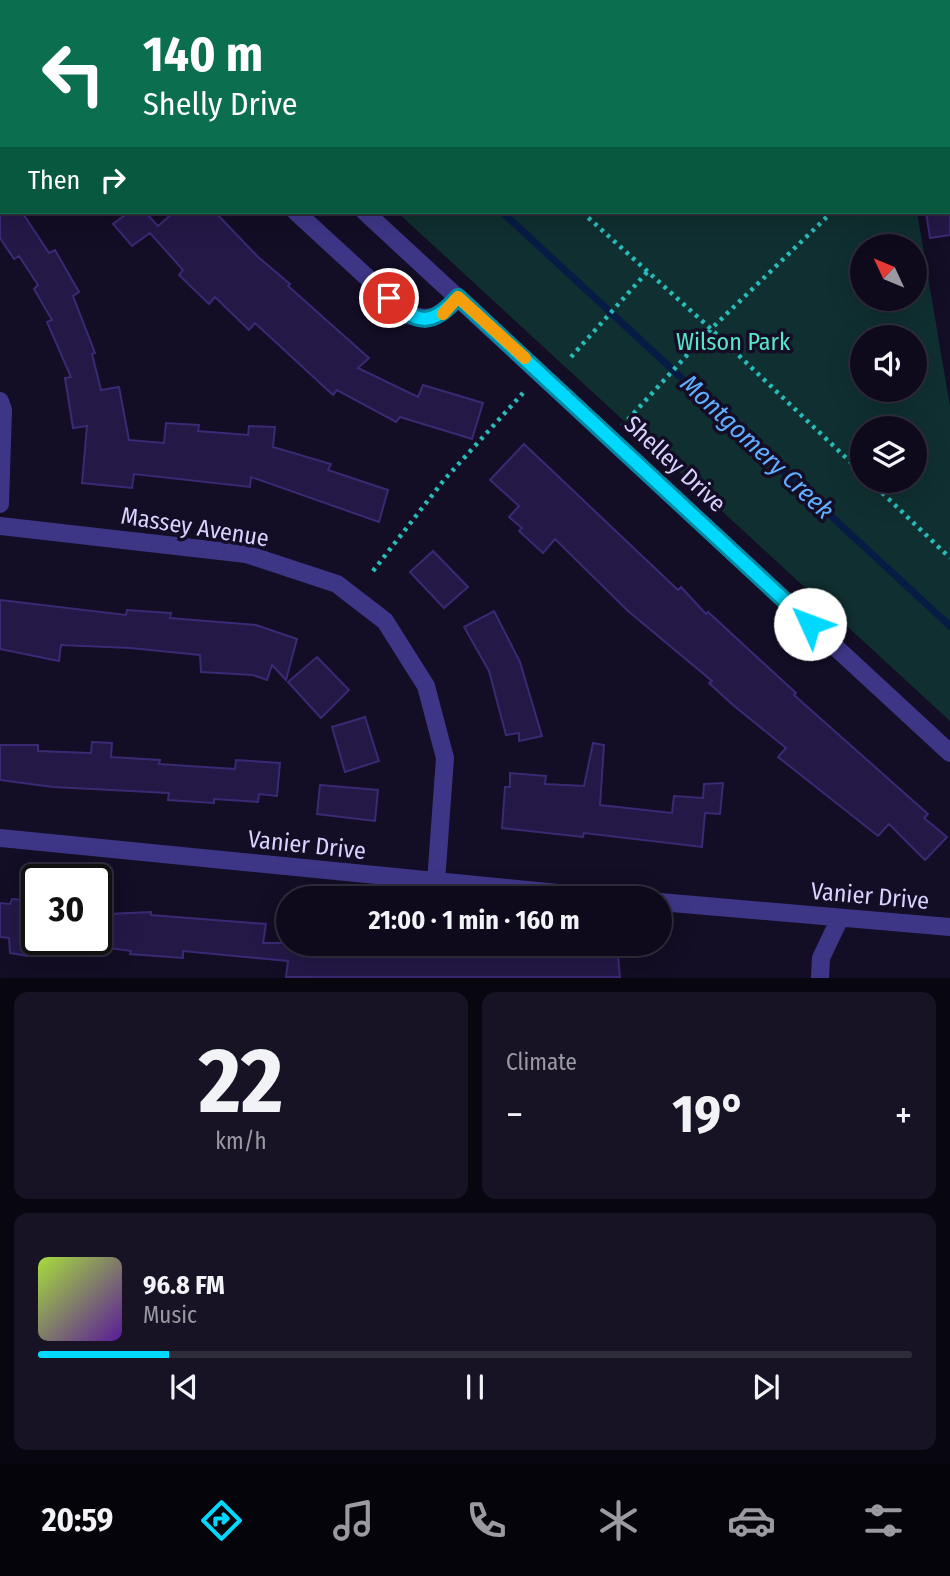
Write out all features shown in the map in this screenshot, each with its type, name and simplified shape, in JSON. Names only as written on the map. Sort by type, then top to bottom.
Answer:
[{"type":"street","points":[[298,214],[408,315],[428,320],[443,314],[458,297]]},
{"type":"street","name":"Shelley Drive","points":[[367,214],[950,753]]},
{"type":"street","points":[[0,401],[3,411],[0,504]]},
{"type":"street","name":"Massey Avenue","points":[[0,526],[246,554],[337,584],[386,621],[426,686],[445,758],[436,882]]},
{"type":"street","name":"Vanier Drive","points":[[0,838],[479,886]]},
{"type":"street","name":"Vanier Drive","points":[[672,903],[950,927]]},
{"type":"street","points":[[820,978],[821,958],[840,918]]},
{"type":"path","points":[[584,214],[711,329],[850,462]]},
{"type":"path","points":[[640,407],[711,329],[830,214]]},
{"type":"path","points":[[571,358],[648,271]]},
{"type":"path","points":[[373,571],[444,480],[523,393]]},
{"type":"path","points":[[882,493],[950,558]]},
{"type":"green space","name":"Wilson Park","points":[[399,214],[917,214],[921,234],[850,234],[850,312],[928,312],[928,277],[950,406],[950,721]]},
{"type":"building","points":[[0,214],[23,214],[49,253],[55,250],[79,292],[73,296],[95,353],[92,354],[101,390],[119,387],[129,440],[164,443],[166,423],[199,425],[198,431],[248,435],[249,426],[275,427],[273,447],[331,464],[328,470],[388,490],[379,522],[251,477],[250,487],[134,474],[132,488],[82,483],[87,426],[73,428],[65,378],[71,377],[47,322],[52,320],[34,289],[38,285],[19,256],[14,259],[0,238]]},
{"type":"building","points":[[126,214],[147,214],[158,226],[172,214],[217,214],[257,256],[290,284],[288,286],[369,358],[358,368],[418,397],[423,385],[483,403],[472,439],[400,417],[396,422],[337,390],[333,395],[255,323],[249,330],[215,297],[209,304],[179,275],[183,270],[150,233],[132,246],[113,224]]},
{"type":"building","points":[[926,214],[950,214],[950,235],[930,238]]},
{"type":"building","points":[[524,444],[678,590],[681,587],[706,614],[708,612],[796,693],[794,695],[928,814],[924,818],[947,837],[925,860],[889,824],[878,836],[778,757],[786,748],[733,705],[709,683],[712,681],[628,611],[555,539],[543,553],[519,531],[522,528],[509,517],[519,506],[490,480]]},
{"type":"building","points":[[433,551],[468,587],[444,608],[410,572]]},
{"type":"building","points":[[0,600],[126,615],[127,610],[171,613],[170,618],[256,625],[297,639],[286,680],[272,665],[267,680],[253,675],[201,672],[200,655],[130,648],[61,645],[59,661],[0,649]]},
{"type":"building","points":[[494,611],[520,662],[542,736],[519,741],[519,733],[506,735],[489,671],[464,627]]},
{"type":"building","points":[[317,657],[349,690],[321,718],[288,682]]},
{"type":"building","points":[[365,717],[379,761],[345,772],[332,727]]},
{"type":"building","points":[[92,742],[112,743],[111,757],[160,760],[159,764],[235,769],[236,760],[280,763],[277,796],[259,794],[258,802],[214,799],[214,803],[168,800],[169,793],[53,787],[0,780],[0,745],[38,745],[38,751],[91,753]]},
{"type":"building","points":[[593,743],[604,745],[600,805],[672,813],[674,796],[703,798],[704,784],[723,783],[720,814],[705,813],[702,847],[584,833],[583,837],[502,828],[505,787],[510,787],[510,773],[546,776],[545,784],[584,786]]},
{"type":"building","points":[[320,785],[378,790],[375,821],[317,814]]},
{"type":"building","points":[[12,899],[21,900],[21,955],[10,953],[9,938],[0,937],[0,903],[10,904]]},
{"type":"building","points":[[151,912],[151,915],[266,924],[263,943],[276,943],[276,956],[618,956],[620,977],[286,977],[288,961],[183,951],[183,958],[130,954],[131,951],[112,948],[112,914]]},
{"type":"waterway","name":"Montgomery Creek","points":[[504,214],[950,626]]},
{"type":"slow traffic","points":[[443,314],[458,297],[525,358]]},
{"type":"route","points":[[389,298],[408,315],[428,320],[443,314],[458,297],[810,624]]}]
